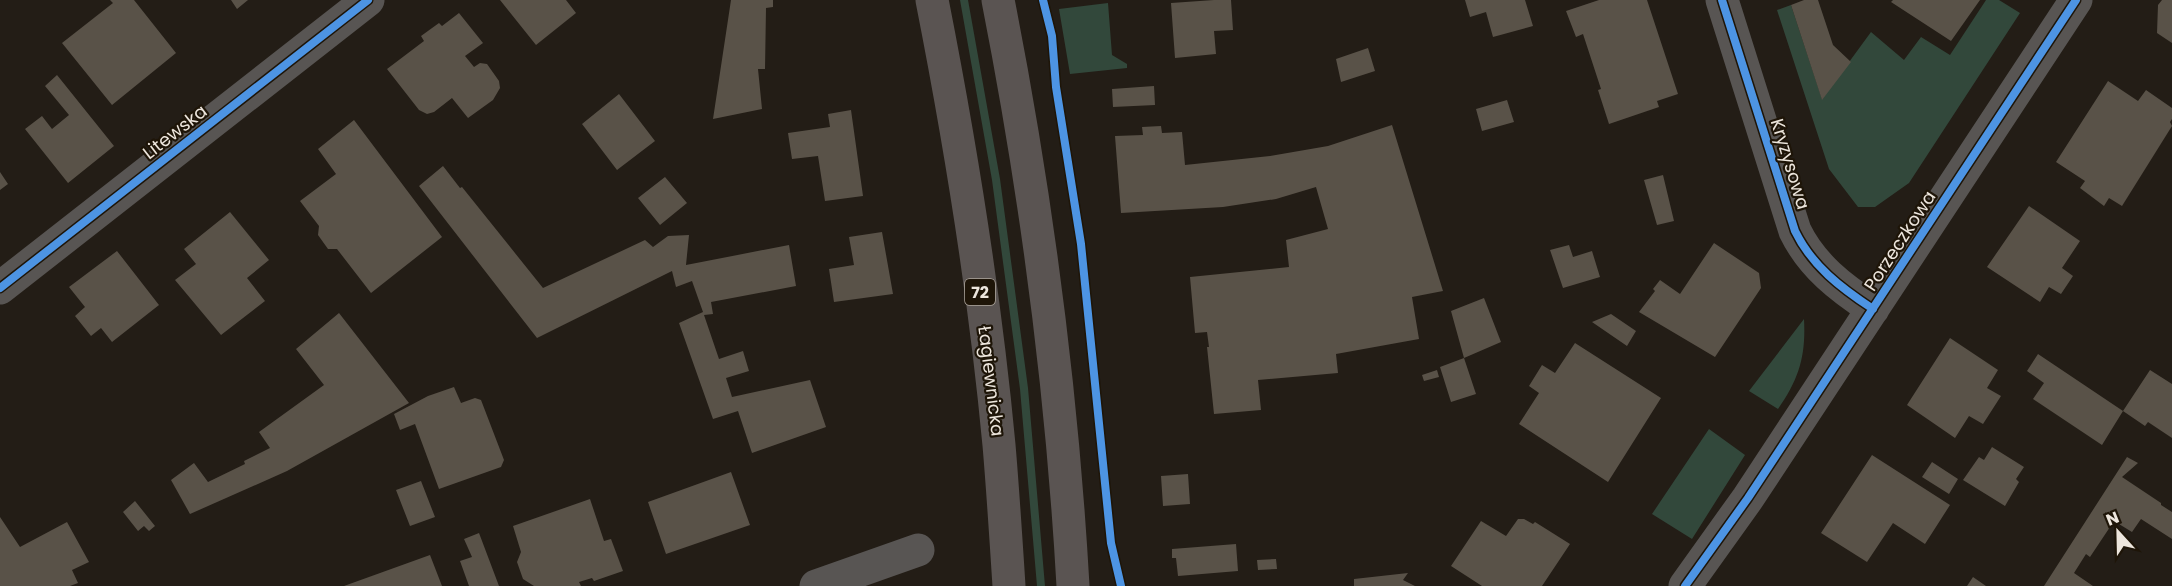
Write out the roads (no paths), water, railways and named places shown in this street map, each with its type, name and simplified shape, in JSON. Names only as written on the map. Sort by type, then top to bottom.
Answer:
[{"type":"main road","name":"Łagiewnicka","points":[[932,0],[977,268],[999,445],[1009,586]]},
{"type":"main road","points":[[998,0],[1022,132],[1045,288],[1058,404],[1073,586]]},
{"type":"street","name":"Litewska","points":[[0,288],[368,0]]},
{"type":"street","name":"Kryzysowa","points":[[1722,0],[1801,244],[1827,275],[1873,309]]},
{"type":"street","name":"Porzeczkowa","points":[[1686,586],[1748,498],[2076,0]]},
{"type":"street","points":[[816,586],[918,550]]}]
